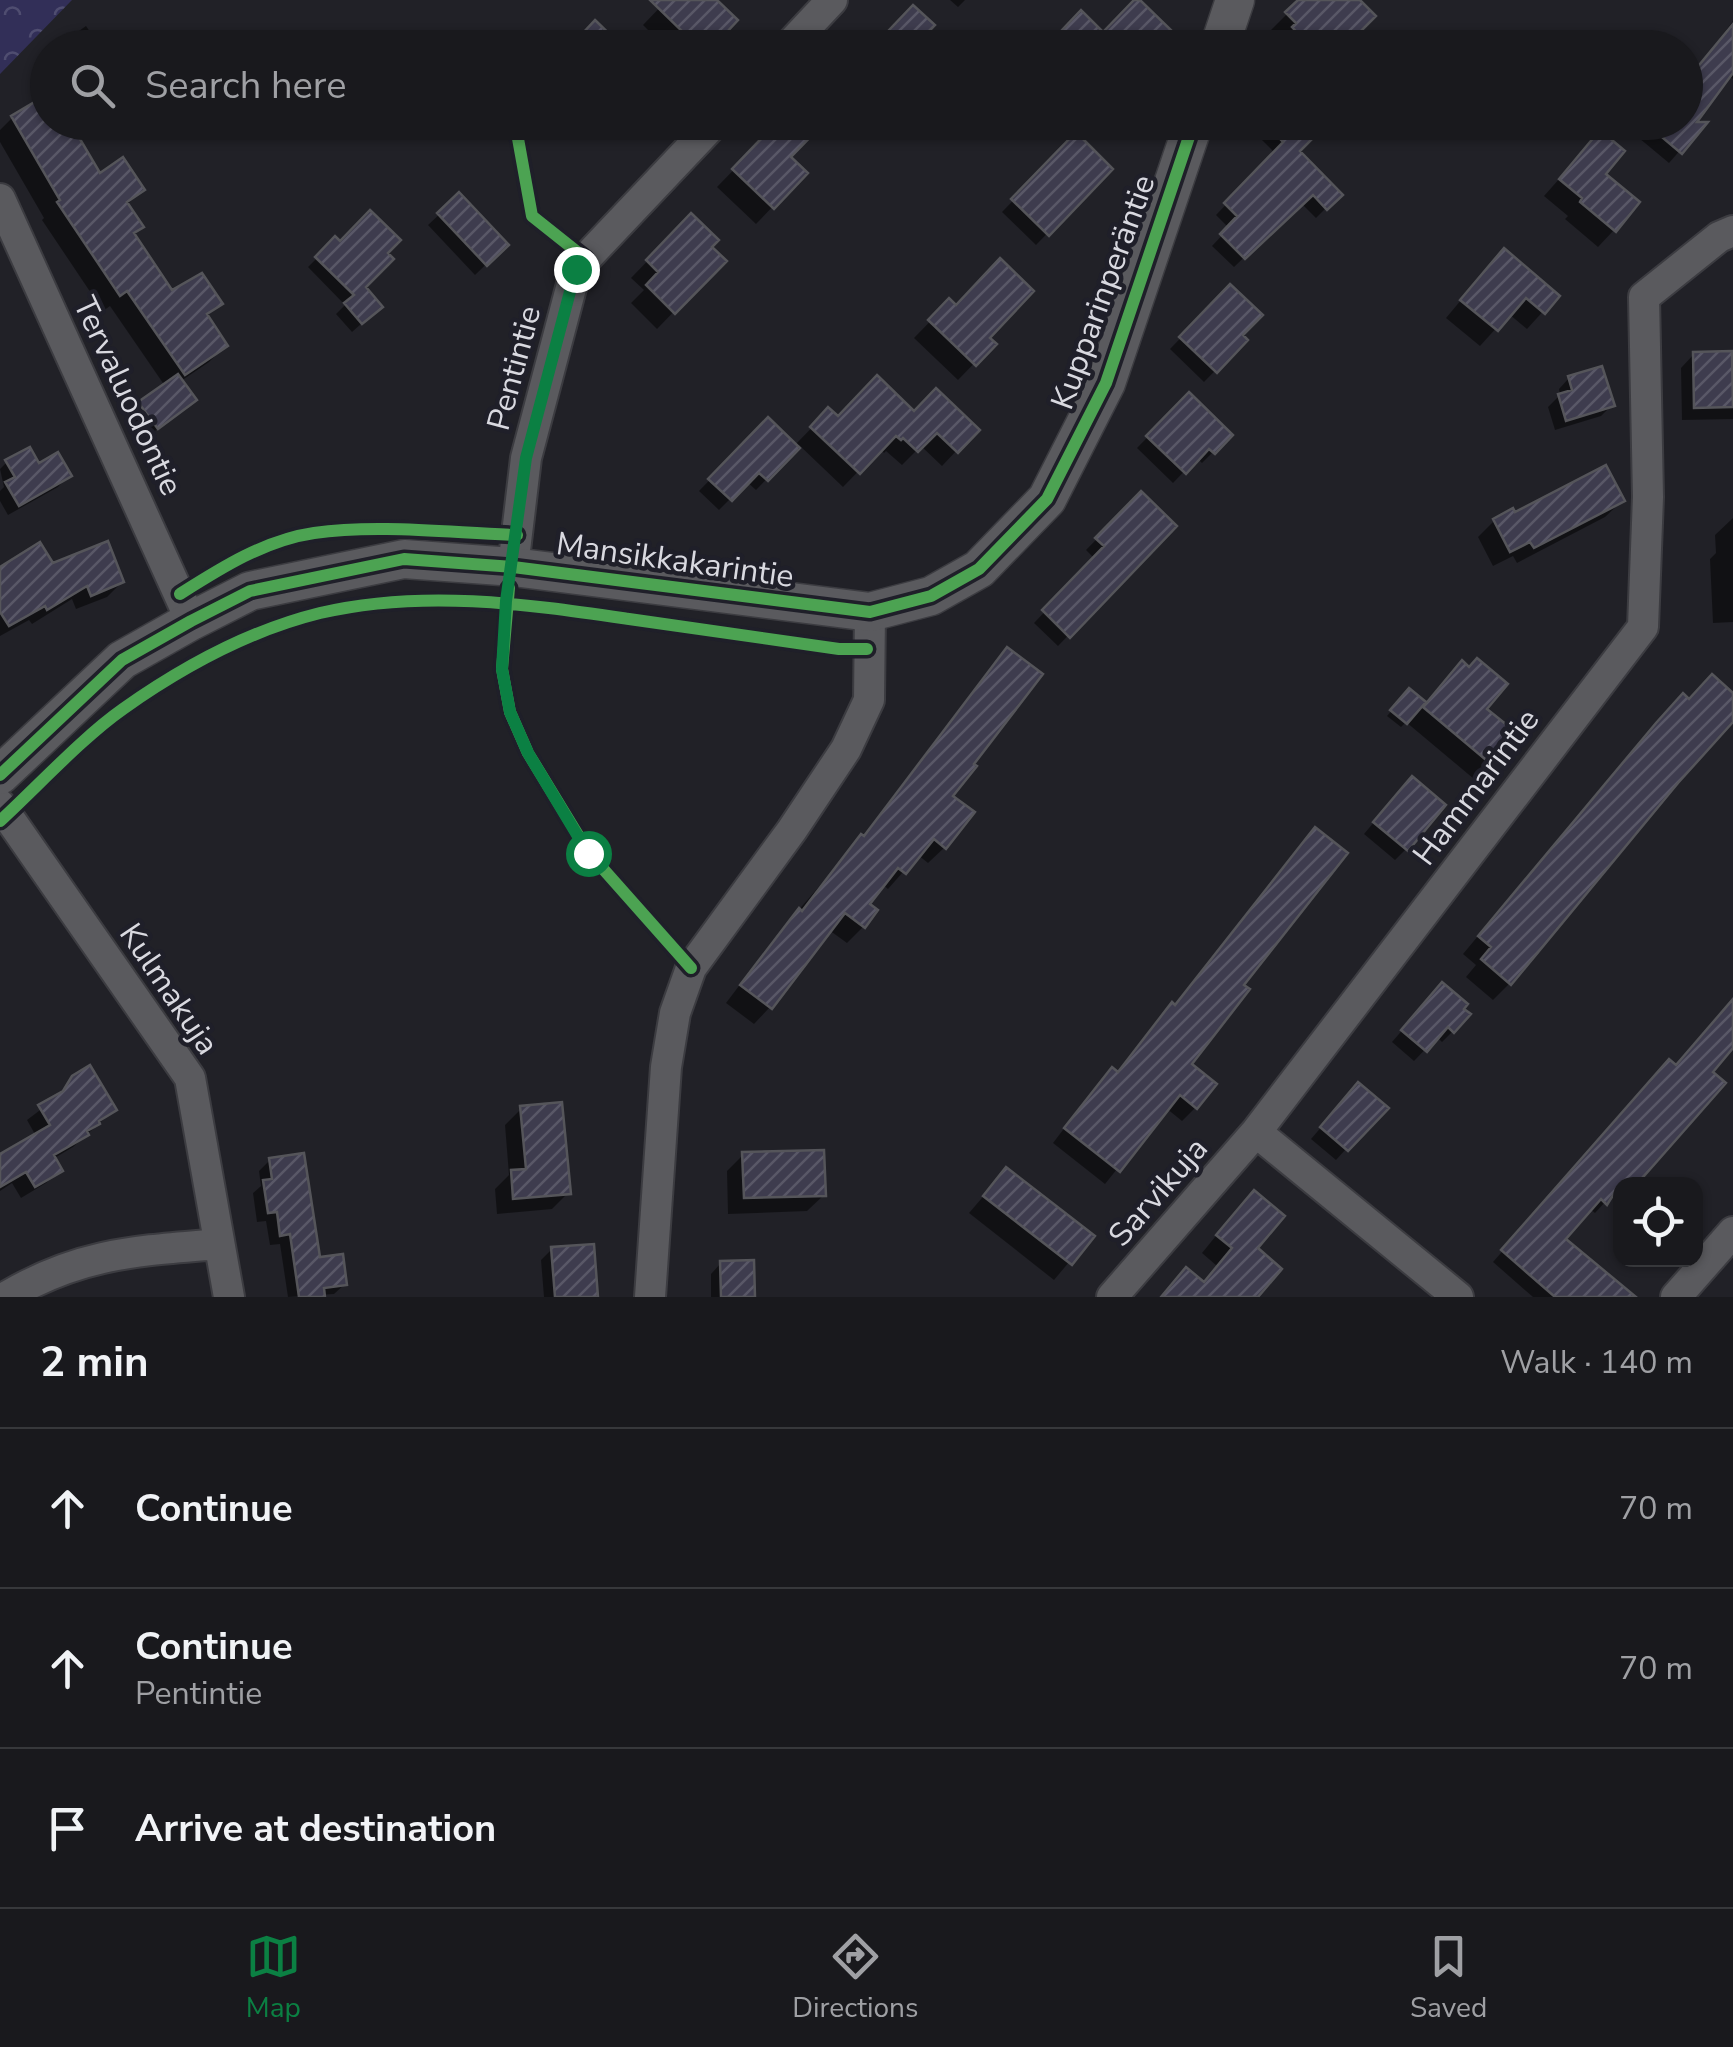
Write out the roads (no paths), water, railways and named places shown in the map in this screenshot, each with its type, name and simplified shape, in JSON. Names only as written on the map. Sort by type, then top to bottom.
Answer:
[{"type":"street","points":[[803,30],[832,0]]},
{"type":"street","points":[[1225,30],[1235,0]]},
{"type":"street","name":"Pentintie","points":[[513,567],[526,458],[576,269],[698,140]]},
{"type":"street","name":"Kupparinperäntie","points":[[870,612],[931,596],[979,569],[1047,499],[1106,383],[1188,140]]},
{"type":"street","name":"Tervaluodontie","points":[[0,200],[191,621]]},
{"type":"street","name":"Hammarintie","points":[[1256,1132],[1643,627],[1648,496],[1644,297],[1719,237],[1733,231]]},
{"type":"street","name":"Mansikkakarintie","points":[[0,775],[122,660],[191,621],[250,591],[404,559],[513,567],[870,612]]},
{"type":"street","points":[[650,1297],[665,1087],[675,1013],[691,968],[846,749],[869,700],[870,612]]},
{"type":"street","name":"Kulmakuja","points":[[0,805],[190,1078],[229,1297]]},
{"type":"street","points":[[1256,1132],[1458,1297]]},
{"type":"street","name":"Sarvikuja","points":[[1112,1297],[1256,1132]]},
{"type":"street","points":[[1676,1297],[1733,1232]]},
{"type":"street","points":[[6,1297],[42,1276],[90,1258],[219,1244]]}]
